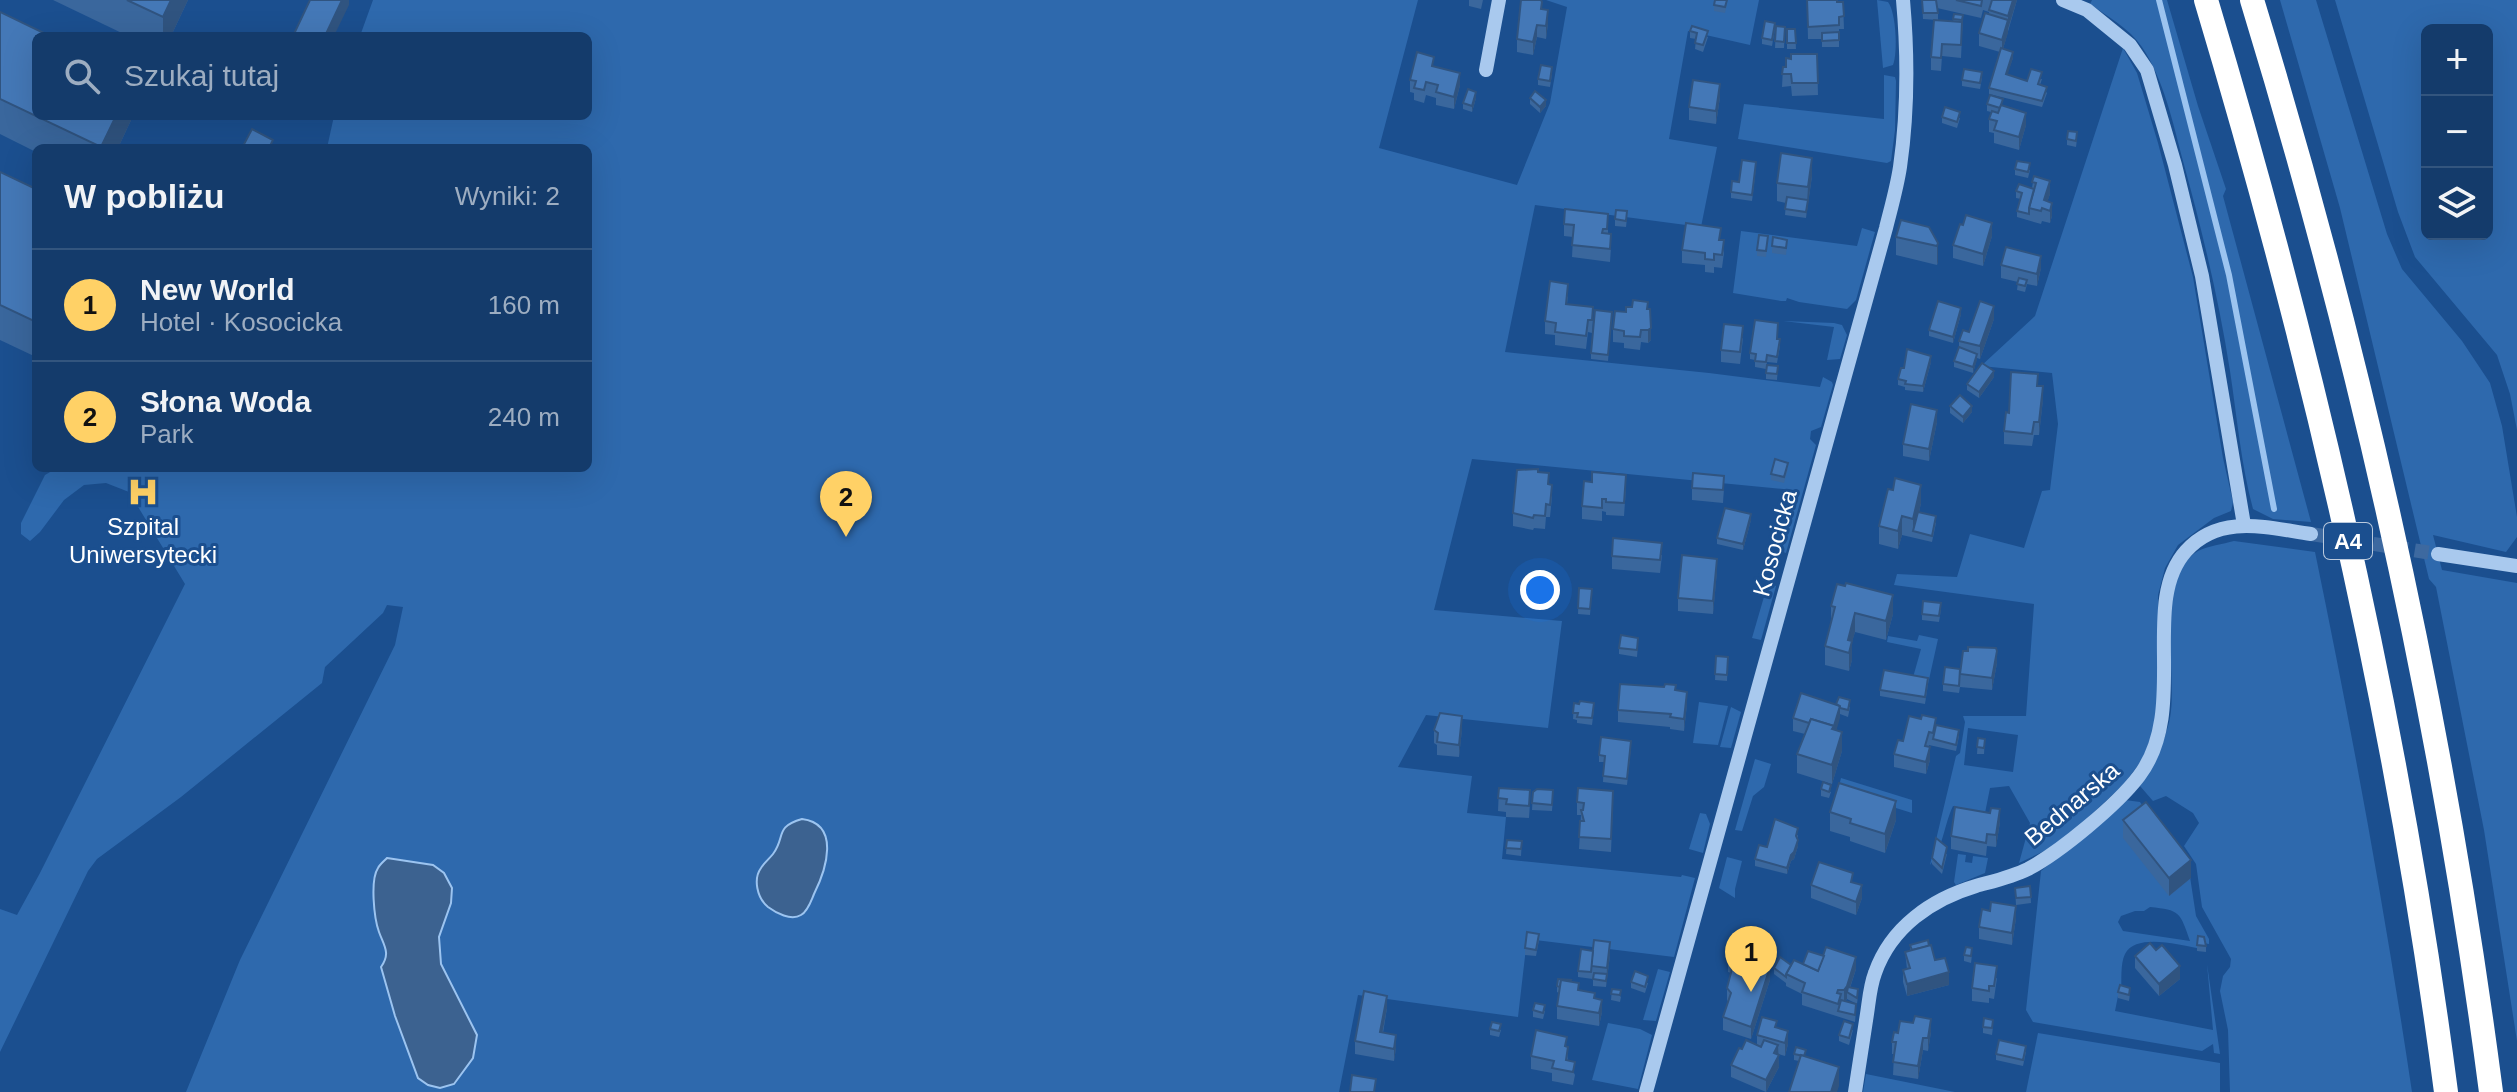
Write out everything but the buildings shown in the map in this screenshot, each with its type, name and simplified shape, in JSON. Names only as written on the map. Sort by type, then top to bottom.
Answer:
[{"type":"highway","name":"A4","points":[[2206,0],[2296,323],[2355,568],[2415,886],[2446,1092]]},
{"type":"highway","name":"A4","points":[[2252,0],[2316,220],[2401,570],[2459,879],[2491,1092]]},
{"type":"street","points":[[1486,70],[1499,0]]},
{"type":"street","name":"Kosocicka","points":[[1646,1092],[1900,171],[1907,74],[1903,0]]},
{"type":"street","points":[[2063,0],[2087,10],[2130,45],[2147,70],[2175,165],[2202,276],[2244,525]]},
{"type":"street","name":"Bednarska","points":[[1855,1092],[1874,975],[1885,952],[1906,925],[1937,901],[2020,873],[2052,855],[2142,773],[2162,727],[2166,679],[2165,610],[2172,573],[2186,551],[2222,527],[2244,525],[2311,534]]},
{"type":"street","points":[[2438,554],[2517,566]]},
{"type":"shaded area","points":[[373,0],[1418,0],[1379,148],[1517,185],[1550,103],[1567,7],[1546,0],[1759,0],[1750,45],[1688,31],[1669,139],[1717,147],[1701,227],[1535,205],[1505,352],[1820,387],[1823,377],[1832,382],[1821,427],[1811,431],[1810,439],[1816,445],[1786,553],[1778,550],[1794,490],[1472,459],[1434,610],[1562,621],[1548,728],[1426,715],[1398,767],[1472,776],[1467,813],[1506,817],[1502,859],[1695,878],[1674,957],[1527,939],[1518,1017],[1358,995],[1339,1092],[186,1092],[240,960],[395,645],[403,607],[387,605],[383,613],[325,667],[322,683],[181,797],[97,859],[88,871],[0,1052],[0,909],[17,915],[185,584],[129,492],[106,483],[84,485],[64,500],[30,541],[21,534],[21,523],[45,475],[50,472],[592,472],[592,144],[328,144],[333,120],[592,120],[592,32],[361,32]]},
{"type":"shaded area","points":[[1877,0],[1888,2],[1891,7],[1895,32],[1893,65],[1883,68]]},
{"type":"shaded area","points":[[2092,0],[2167,0],[2226,189],[2223,196],[2311,522],[2273,519],[2253,509],[2215,292],[2167,102],[2150,60],[2137,40],[2090,4]]},
{"type":"shaded area","points":[[2280,0],[2316,0],[2387,234],[2402,269],[2462,341],[2490,383],[2502,426],[2517,517],[2517,537],[2506,552],[2433,535],[2442,570],[2517,583],[2517,1041],[2484,830],[2436,587],[2429,579],[2340,208]]},
{"type":"shaded area","points":[[2335,0],[2517,0],[2517,430],[2510,394],[2497,355],[2415,257],[2398,212]]},
{"type":"shaded area","points":[[2123,48],[2137,73],[2193,277],[2233,502],[2231,511],[2214,518],[2178,545],[2165,568],[2158,595],[2159,694],[2155,728],[2142,760],[2123,785],[2055,846],[2019,863],[2030,823],[2009,786],[1990,788],[1985,813],[1953,806],[1930,865],[1956,756],[1960,753],[1965,722],[1963,716],[2026,716],[2034,604],[1894,585],[1897,574],[1957,577],[1970,534],[2024,548],[2042,491],[2050,490],[2058,424],[2052,373],[1981,366],[2035,316]],"holes":[[[1968,728],[2018,735],[2013,772],[1964,765]]]},
{"type":"shaded area","points":[[1884,75],[1895,77],[1896,81],[1895,130],[1891,161],[1887,163],[1738,139],[1744,104],[1884,119]]},
{"type":"shaded area","points":[[1862,228],[1875,232],[1856,300],[1847,309],[1787,298],[1781,301],[1733,293],[1741,231],[1857,246]]},
{"type":"shaded area","points":[[1783,321],[1842,325],[1847,335],[1840,359],[1827,360],[1834,327]]},
{"type":"shaded area","points":[[2234,541],[2315,552],[2367,821],[2412,1092],[2230,1092],[2228,1030],[2220,991],[2231,959],[2202,907],[2196,864],[2184,846],[2199,823],[2193,813],[2166,796],[2153,801],[2140,786],[2158,754],[2170,718],[2170,628],[2176,582],[2184,564],[2198,551]]},
{"type":"shaded area","points":[[1768,583],[1776,586],[1761,640],[1752,638]]},
{"type":"shaded area","points":[[1919,635],[1938,639],[1928,684],[1912,681],[1921,649],[1887,642],[1888,636],[1917,641]]},
{"type":"shaded area","points":[[1699,702],[1728,706],[1718,745],[1693,743]]},
{"type":"shaded area","points":[[1731,707],[1741,712],[1731,748],[1720,747]]},
{"type":"shaded area","points":[[1755,759],[1771,764],[1764,787],[1753,796],[1742,831],[1735,830]]},
{"type":"shaded area","points":[[1841,778],[1912,800],[1912,813],[1838,790]]},
{"type":"shaded area","points":[[2125,800],[2140,802],[2189,870],[2196,916],[2209,944],[2198,942],[2197,948],[2148,942],[2131,948],[2123,958],[2121,991],[2115,1011],[2213,1030],[2207,964],[2220,1054],[2214,1053],[2213,1044],[2202,1051],[2033,1022],[2026,1010],[2041,871]],"holes":[[[2160,908],[2178,914],[2190,941],[2123,931],[2118,922],[2121,916],[2135,911]]]},
{"type":"shaded area","points":[[1700,813],[1706,814],[1710,824],[1703,853],[1689,849]]},
{"type":"shaded area","points":[[802,819],[822,829],[826,839],[826,861],[807,908],[797,917],[788,917],[764,903],[757,888],[757,877],[777,848],[787,825]]},
{"type":"shaded area","points":[[1958,854],[1966,855],[1965,862],[1972,863],[1973,856],[1988,858],[1985,873],[1956,885]]},
{"type":"shaded area","points":[[1727,857],[1742,861],[1735,898],[1719,888]]},
{"type":"shaded area","points":[[387,858],[433,865],[444,873],[452,888],[451,903],[439,937],[441,964],[477,1035],[473,1058],[454,1084],[440,1088],[418,1078],[381,967],[386,953],[376,918],[373,890],[376,874]]},
{"type":"shaded area","points":[[1658,969],[1670,972],[1656,1021],[1643,1020]]},
{"type":"shaded area","points":[[1608,1023],[1640,1029],[1652,1035],[1638,1089],[1592,1080]]},
{"type":"shaded area","points":[[2038,1033],[2220,1063],[2220,1092],[2026,1092]]},
{"type":"shaded area","points":[[1866,1074],[1955,1092],[1863,1092]]},
{"type":"waterway","points":[[2159,0],[2229,275],[2274,509]]},
{"type":"tunnel","points":[[2311,534],[2438,554]]},
{"type":"place","name":"Szpital Uniwersytecki","points":[[143,492]]},
{"type":"place","name":"Słona Woda","points":[[846,537]]},
{"type":"place","name":"New World","points":[[1751,992]]}]
